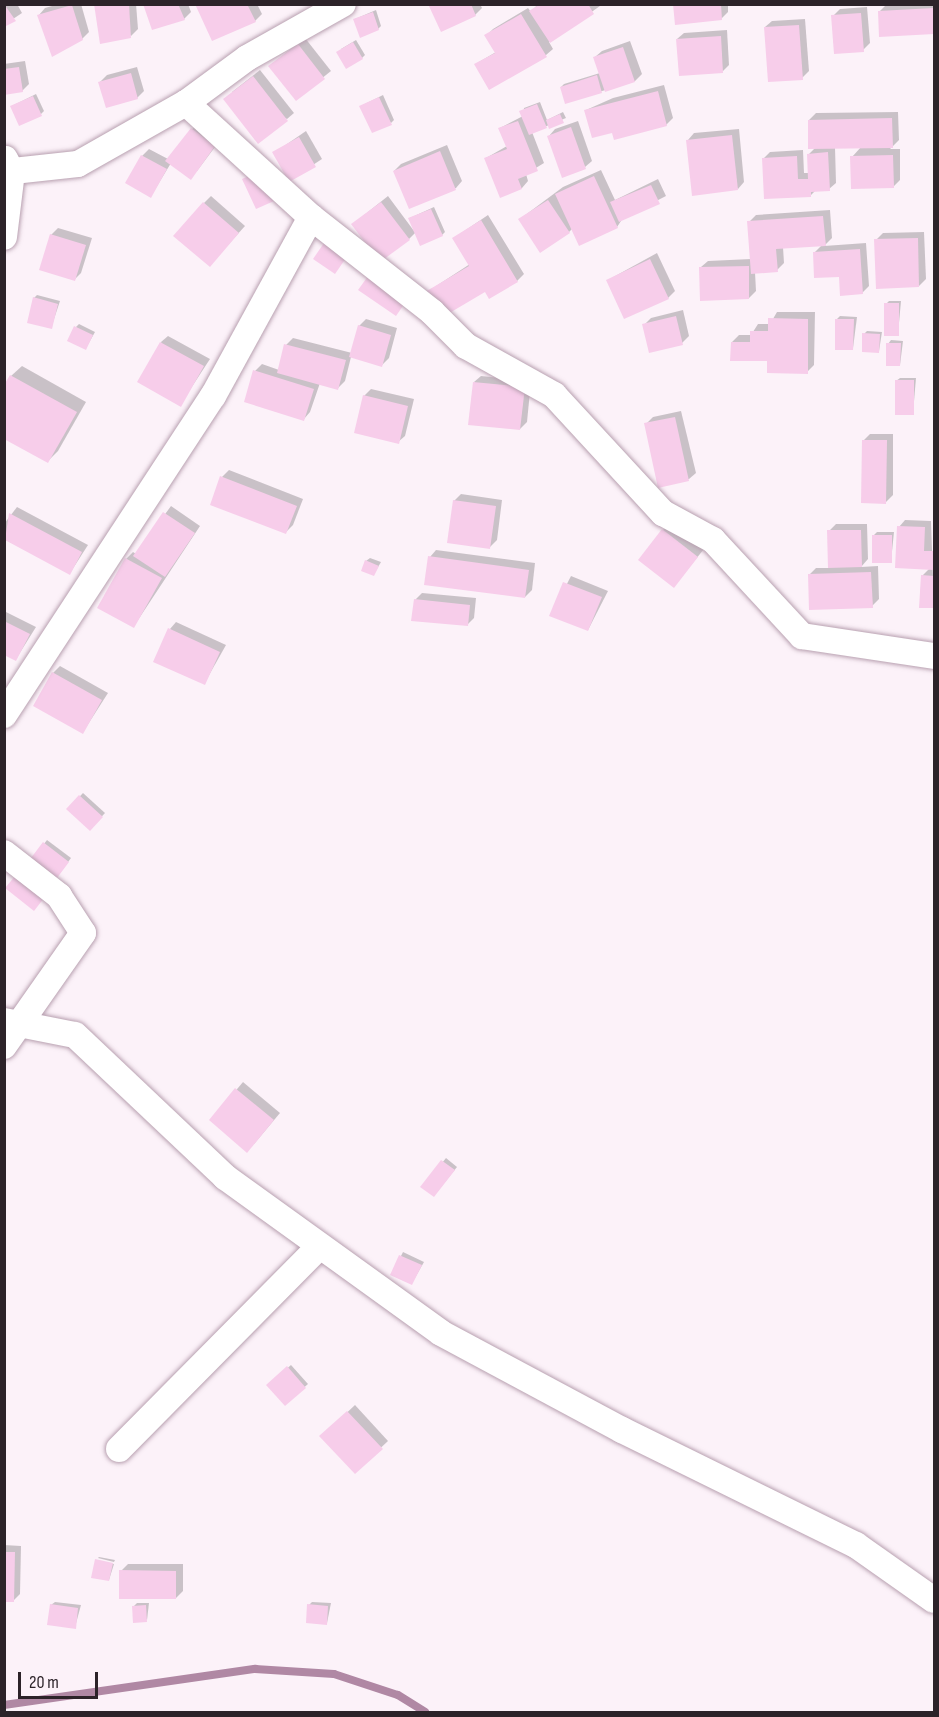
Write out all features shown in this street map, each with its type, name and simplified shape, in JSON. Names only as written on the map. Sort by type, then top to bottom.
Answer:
[{"type":"street","points":[[4,237],[7,167],[78,164],[186,103],[247,58],[343,4]]},
{"type":"street","points":[[186,103],[311,216],[432,312],[466,346],[554,396],[663,513],[713,540],[802,636],[934,656]]},
{"type":"street","points":[[4,715],[213,396],[311,216]]},
{"type":"street","points":[[4,853],[60,896],[83,933],[9,1031]]},
{"type":"street","points":[[9,1031],[75,1035],[225,1177],[441,1333],[622,1430],[856,1545],[934,1600]]},
{"type":"street","points":[[119,1449],[319,1247]]},
{"type":"building","points":[[4,4],[16,21],[4,27]]},
{"type":"building","points":[[94,4],[129,4],[131,38],[100,44]]},
{"type":"building","points":[[143,4],[178,4],[185,20],[152,30]]},
{"type":"building","points":[[195,4],[247,4],[256,22],[212,41]]},
{"type":"building","points":[[428,4],[471,4],[476,16],[441,32]]},
{"type":"building","points":[[540,4],[588,4],[594,14],[550,43],[529,11]]},
{"type":"building","points":[[673,4],[721,4],[722,20],[675,25]]},
{"type":"building","points":[[72,5],[83,40],[52,57],[37,15]]},
{"type":"building","points":[[934,8],[934,34],[879,37],[878,11]]},
{"type":"building","points":[[373,12],[379,30],[360,38],[353,19]]},
{"type":"building","points":[[861,13],[864,52],[834,54],[831,15]]},
{"type":"building","points":[[521,14],[547,57],[489,90],[474,64],[495,53],[484,35]]},
{"type":"building","points":[[799,25],[803,80],[768,82],[764,27]]},
{"type":"building","points":[[721,36],[723,73],[679,76],[676,39]]},
{"type":"building","points":[[353,42],[363,59],[346,69],[336,52]]},
{"type":"building","points":[[298,44],[325,79],[296,101],[268,66]]},
{"type":"building","points":[[623,47],[635,82],[605,92],[593,57]]},
{"type":"building","points":[[19,67],[23,92],[4,95],[4,69]]},
{"type":"building","points":[[131,73],[138,99],[106,108],[98,82]]},
{"type":"building","points":[[597,75],[602,93],[565,104],[560,87]]},
{"type":"building","points":[[253,76],[288,121],[258,144],[223,99]]},
{"type":"building","points":[[658,91],[667,126],[614,140],[612,133],[592,138],[584,110]]},
{"type":"building","points":[[33,96],[42,116],[19,126],[10,106]]},
{"type":"building","points":[[379,97],[392,125],[372,133],[359,106]]},
{"type":"building","points":[[537,104],[547,128],[529,135],[519,111]]},
{"type":"building","points":[[560,114],[564,123],[549,129],[546,120]]},
{"type":"building","points":[[892,118],[893,148],[808,149],[808,120]]},
{"type":"building","points":[[518,121],[538,171],[518,179],[522,189],[500,198],[484,158],[507,149],[498,128]]},
{"type":"building","points":[[571,127],[586,169],[562,178],[547,136]]},
{"type":"building","points":[[191,128],[215,146],[191,180],[165,161]]},
{"type":"building","points":[[732,135],[738,190],[692,196],[686,140]]},
{"type":"building","points":[[299,137],[316,167],[289,182],[272,152]]},
{"type":"building","points":[[440,151],[456,190],[409,209],[393,171]]},
{"type":"building","points":[[828,152],[830,191],[811,192],[811,197],[764,199],[762,158],[797,156],[798,179],[808,179],[807,154]]},
{"type":"building","points":[[141,155],[167,169],[151,198],[125,183]]},
{"type":"building","points":[[893,155],[894,188],[851,189],[850,156]]},
{"type":"building","points":[[261,171],[274,201],[256,209],[242,179]]},
{"type":"building","points":[[594,176],[618,228],[579,246],[555,194]]},
{"type":"building","points":[[651,185],[660,204],[619,222],[610,202]]},
{"type":"building","points":[[548,200],[570,233],[540,253],[518,219]]},
{"type":"building","points":[[203,202],[239,233],[210,267],[173,236]]},
{"type":"building","points":[[381,202],[410,240],[380,262],[351,224]]},
{"type":"building","points":[[431,209],[443,236],[420,246],[408,218]]},
{"type":"building","points":[[823,216],[826,246],[776,249],[778,272],[751,274],[747,221]]},
{"type":"building","points":[[481,220],[518,282],[489,299],[485,292],[441,318],[425,292],[469,266],[452,238]]},
{"type":"building","points":[[50,234],[86,245],[75,281],[39,270]]},
{"type":"building","points":[[918,238],[919,287],[876,289],[874,239]]},
{"type":"building","points":[[324,243],[346,258],[335,274],[313,259]]},
{"type":"building","points":[[860,249],[863,294],[840,296],[839,277],[814,278],[813,252]]},
{"type":"building","points":[[650,259],[669,299],[624,319],[606,280]]},
{"type":"building","points":[[749,266],[749,299],[700,301],[699,267]]},
{"type":"building","points":[[371,272],[409,297],[396,316],[358,290]]},
{"type":"building","points":[[33,297],[58,304],[52,329],[27,323]]},
{"type":"building","points":[[884,303],[899,303],[899,336],[884,336]]},
{"type":"building","points":[[676,316],[683,345],[649,353],[642,324]]},
{"type":"building","points":[[768,318],[808,319],[808,374],[767,373],[767,361],[730,361],[731,342],[750,342],[750,331],[768,331]]},
{"type":"building","points":[[835,319],[854,319],[853,350],[835,350]]},
{"type":"building","points":[[358,325],[391,335],[382,367],[349,357]]},
{"type":"building","points":[[74,326],[93,335],[86,350],[67,341]]},
{"type":"building","points":[[862,333],[880,334],[879,353],[862,352]]},
{"type":"building","points":[[160,342],[204,366],[181,407],[137,382]]},
{"type":"building","points":[[886,343],[901,343],[900,366],[886,366]]},
{"type":"building","points":[[284,344],[346,360],[338,390],[277,373]]},
{"type":"building","points":[[253,370],[314,389],[304,421],[244,402]]},
{"type":"building","points":[[10,375],[77,412],[48,463],[4,439],[4,385]]},
{"type":"building","points":[[895,380],[914,380],[914,415],[895,415]]},
{"type":"building","points":[[473,382],[525,387],[520,430],[468,425]]},
{"type":"building","points":[[363,395],[408,406],[399,444],[354,433]]},
{"type":"building","points":[[675,417],[689,481],[658,488],[644,423]]},
{"type":"building","points":[[862,440],[887,440],[886,504],[861,503]]},
{"type":"building","points":[[220,476],[297,506],[286,534],[210,505]]},
{"type":"building","points":[[453,500],[496,506],[490,549],[447,543]]},
{"type":"building","points":[[163,512],[195,533],[165,577],[133,556]]},
{"type":"building","points":[[9,513],[82,552],[70,575],[5,540]]},
{"type":"building","points":[[897,526],[925,527],[924,551],[934,551],[934,570],[895,568]]},
{"type":"building","points":[[662,529],[698,557],[674,588],[638,560]]},
{"type":"building","points":[[827,530],[861,530],[862,567],[828,568]]},
{"type":"building","points":[[872,535],[892,535],[892,563],[872,563]]},
{"type":"building","points":[[428,556],[529,570],[525,598],[424,585]]},
{"type":"building","points":[[125,558],[162,578],[134,628],[97,608]]},
{"type":"building","points":[[365,560],[379,566],[374,576],[361,571]]},
{"type":"building","points":[[871,572],[873,608],[809,610],[808,574]]},
{"type":"building","points":[[921,575],[934,576],[934,608],[919,608]]},
{"type":"building","points":[[563,582],[602,597],[588,631],[549,616]]},
{"type":"building","points":[[414,599],[470,605],[468,626],[411,621]]},
{"type":"building","points":[[4,621],[30,634],[16,661],[4,655]]},
{"type":"building","points":[[168,628],[220,652],[205,685],[153,662]]},
{"type":"building","points":[[52,672],[102,700],[83,734],[33,706]]},
{"type":"building","points":[[79,795],[103,817],[90,831],[66,809]]},
{"type":"building","points":[[43,842],[69,862],[57,878],[31,858]]},
{"type":"building","points":[[16,875],[44,898],[34,911],[5,888]]},
{"type":"building","points":[[235,1088],[274,1120],[247,1153],[209,1120]]},
{"type":"building","points":[[441,1160],[455,1170],[434,1197],[420,1187]]},
{"type":"building","points":[[399,1255],[422,1265],[412,1285],[390,1275]]},
{"type":"building","points":[[287,1366],[306,1388],[285,1406],[266,1385]]},
{"type":"building","points":[[347,1411],[383,1449],[355,1474],[319,1436]]},
{"type":"building","points":[[4,1552],[15,1552],[14,1602],[4,1602]]},
{"type":"building","points":[[95,1559],[113,1563],[109,1581],[91,1578]]},
{"type":"building","points":[[119,1570],[176,1571],[176,1599],[119,1599]]},
{"type":"building","points":[[50,1604],[78,1608],[76,1629],[47,1625]]},
{"type":"building","points":[[307,1604],[328,1606],[327,1625],[306,1623]]},
{"type":"building","points":[[146,1605],[147,1622],[133,1623],[132,1606]]},
{"type":"waterway","points":[[4,1705],[255,1669],[334,1674],[398,1695],[425,1712]]}]
